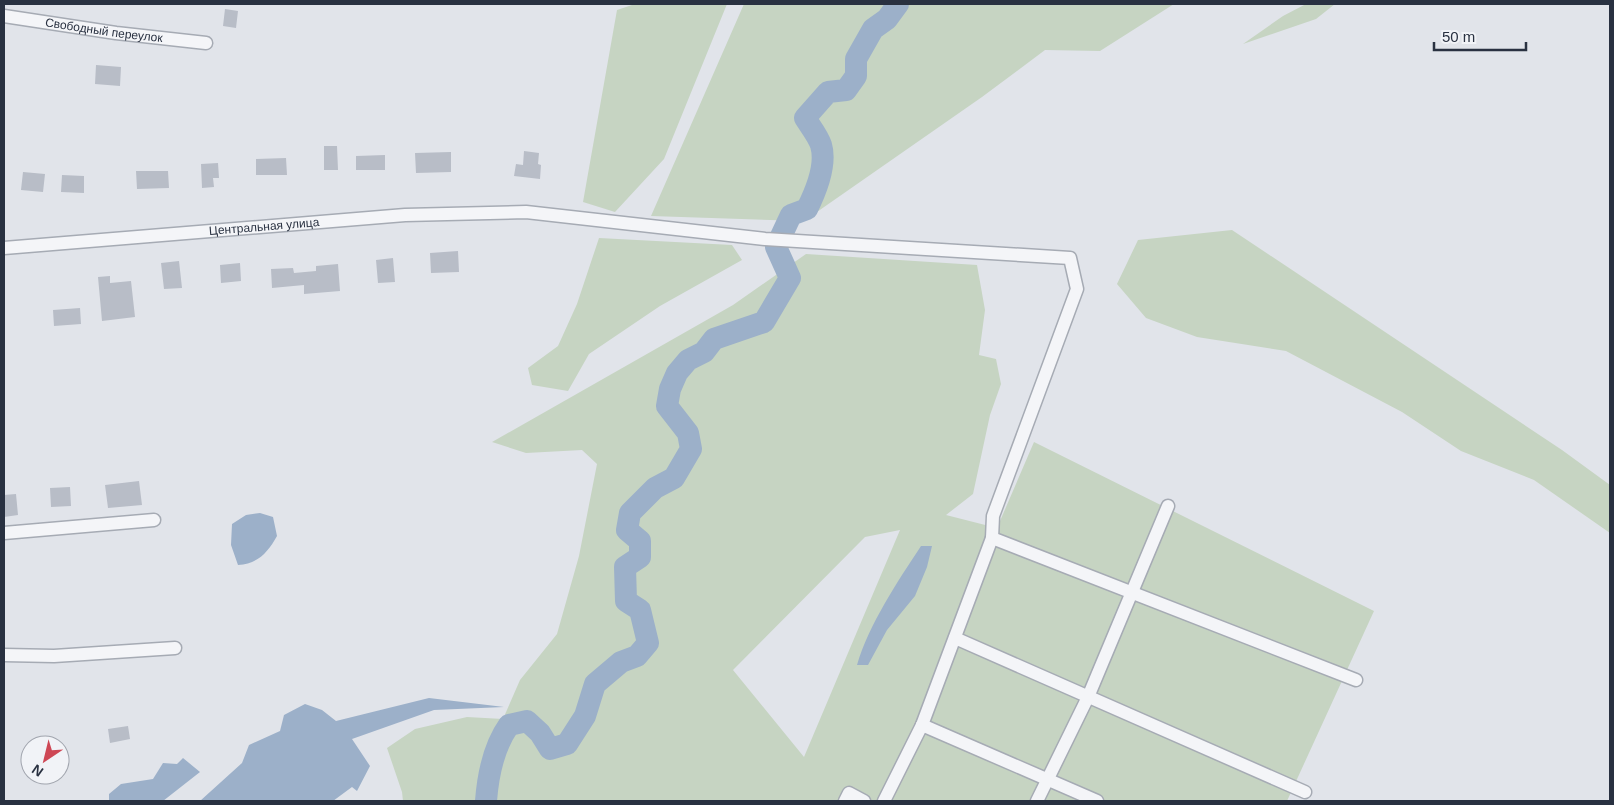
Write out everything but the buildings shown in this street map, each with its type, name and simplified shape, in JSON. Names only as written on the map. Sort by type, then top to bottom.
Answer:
[{"type":"street","name":"Свободный переулок","points":[[4,16],[116,33],[206,43]]},
{"type":"street","name":"Центральная улица","points":[[4,248],[405,215],[526,212],[765,240],[1070,258],[1077,289],[993,516],[992,538]]},
{"type":"street","points":[[1037,801],[1088,696],[1168,506]]},
{"type":"street","points":[[4,533],[154,520]]},
{"type":"street","points":[[884,801],[922,725],[992,538],[1356,680]]},
{"type":"street","points":[[954,638],[1305,792]]},
{"type":"street","points":[[4,655],[54,656],[175,648]]},
{"type":"street","points":[[922,725],[1098,801]]},
{"type":"street","points":[[845,801],[849,793],[864,801]]},
{"type":"green space","points":[[635,4],[727,4],[664,159],[615,212],[583,202],[617,10]]},
{"type":"green space","points":[[744,4],[1174,4],[1100,51],[1045,50],[982,97],[804,221],[651,216]]},
{"type":"green space","points":[[1306,4],[1335,4],[1316,19],[1243,44],[1283,16]]},
{"type":"green space","points":[[1232,230],[1562,450],[1610,485],[1610,533],[1534,480],[1461,451],[1402,412],[1286,351],[1197,337],[1146,318],[1117,284],[1138,240]]},
{"type":"green space","points":[[599,238],[732,245],[742,260],[660,306],[589,354],[568,391],[532,385],[528,368],[558,346],[577,304]]},
{"type":"green space","points":[[806,254],[977,265],[985,310],[979,355],[996,359],[1001,384],[990,415],[973,494],[946,515],[997,528],[1034,442],[1374,611],[1287,801],[403,801],[402,792],[387,748],[415,729],[467,717],[503,719],[520,680],[557,634],[579,556],[597,464],[582,450],[526,453],[492,442],[733,305]],"holes":[[[900,530],[804,757],[733,670],[865,537]]]},
{"type":"water","points":[[260,513],[273,517],[277,536],[270,547],[257,560],[238,565],[231,545],[232,524],[246,515]]},
{"type":"water","points":[[921,546],[932,546],[927,567],[915,596],[887,630],[868,665],[857,665],[876,619]]},
{"type":"water","points":[[429,698],[504,707],[434,710],[352,739],[370,766],[357,791],[352,787],[333,801],[200,801],[242,763],[249,745],[280,731],[284,715],[305,704],[322,710],[336,721]]},
{"type":"water","points":[[183,758],[200,772],[163,801],[109,801],[109,794],[121,784],[153,779],[163,763],[177,764]]},
{"type":"waterway","points":[[486,801],[488,781],[496,751],[509,725],[527,721],[540,733],[550,749],[567,744],[585,716],[595,684],[621,662],[637,656],[648,643],[640,610],[626,601],[625,567],[640,557],[640,541],[627,530],[630,513],[655,488],[674,478],[691,449],[688,433],[667,406],[670,389],[677,373],[688,360],[704,352],[714,339],[764,322],[790,278],[776,247],[791,215],[807,209],[822,169],[821,145],[805,118],[828,92],[846,90],[856,76],[856,59],[873,29],[887,19],[898,4]]}]
